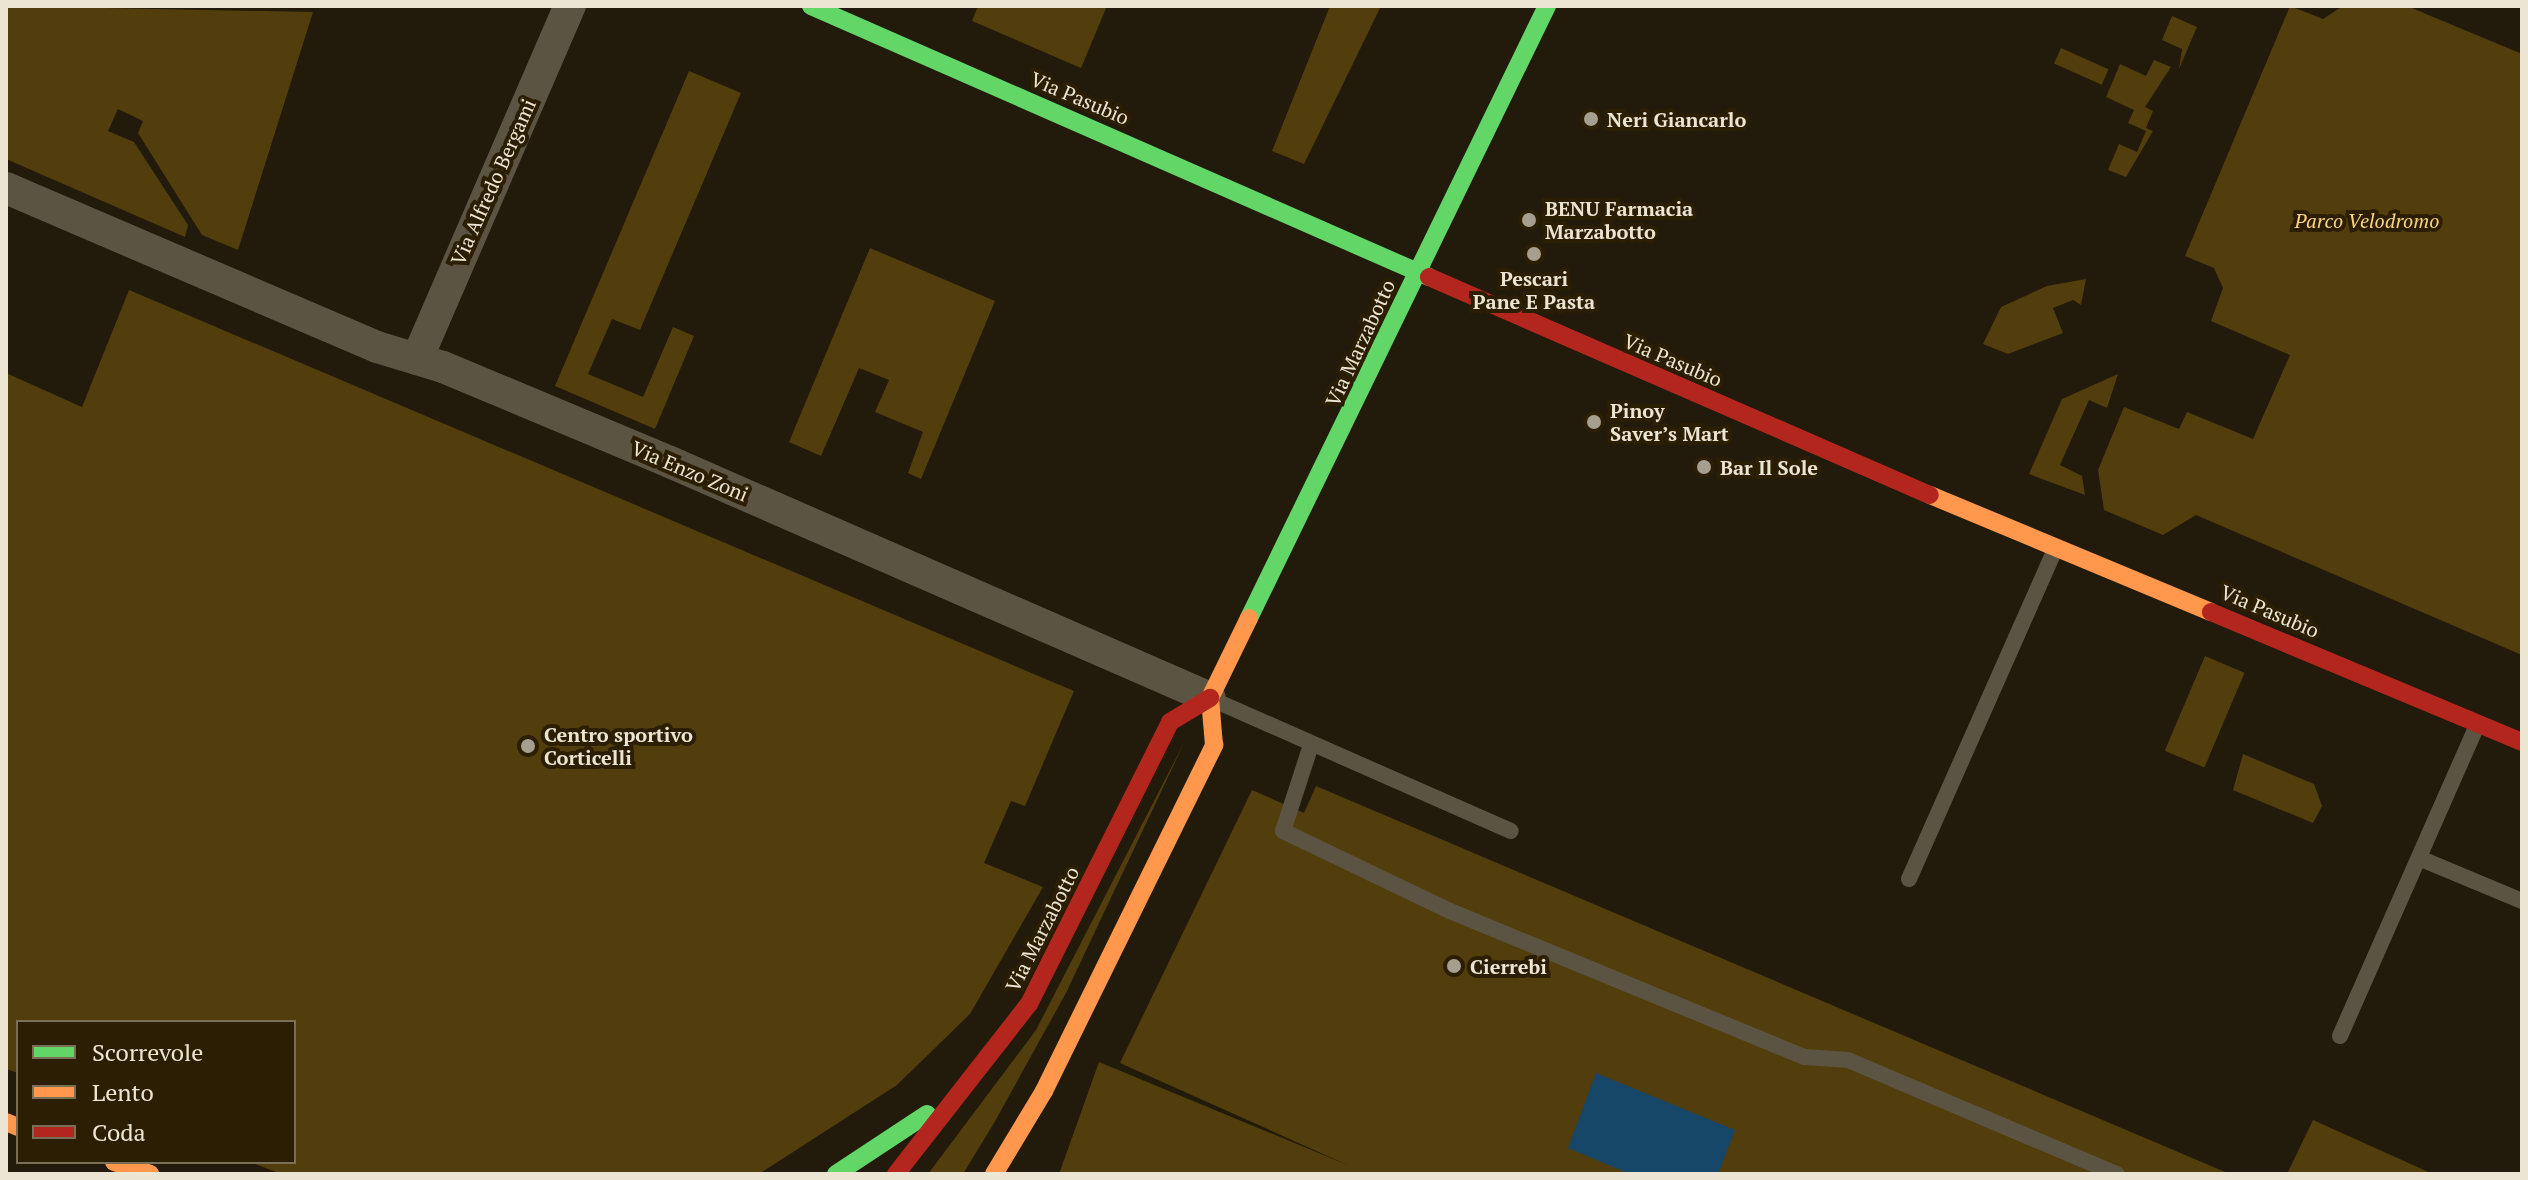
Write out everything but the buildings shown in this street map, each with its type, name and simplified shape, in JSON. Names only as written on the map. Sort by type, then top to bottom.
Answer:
[{"type":"street","name":"Via Alfredo Bergami","points":[[417,359],[570,6]]},
{"type":"street","name":"Via Pasubio","points":[[811,6],[2522,742]]},
{"type":"street","name":"Via Marzabotto","points":[[896,1174],[963,1091],[1044,977],[1170,722],[1210,698],[1547,6]]},
{"type":"street","name":"Via Enzo Zoni","points":[[6,188],[417,359],[1210,698]]},
{"type":"street","points":[[994,1174],[1044,1091],[1214,745],[1210,698]]},
{"type":"street","points":[[836,1174],[963,1091]]},
{"type":"street","points":[[1018,1174],[1044,1091]]},
{"type":"street","points":[[120,1164],[150,1174]]},
{"type":"lane","points":[[1909,879],[2057,544]]},
{"type":"lane","points":[[1210,698],[1310,748],[1511,831]]},
{"type":"lane","points":[[2340,1036],[2478,723]]},
{"type":"lane","points":[[1310,748],[1283,831],[1450,911],[1789,1051],[1848,1060],[2117,1174]]},
{"type":"lane","points":[[2419,858],[2522,901]]},
{"type":"green space","points":[[6,6],[313,12],[238,250],[202,235],[138,133],[143,121],[118,109],[108,131],[134,142],[188,225],[185,237],[6,159]]},
{"type":"green space","points":[[978,6],[1107,6],[1081,68],[972,21]]},
{"type":"green space","points":[[1330,6],[1381,6],[1304,164],[1272,151]]},
{"type":"green space","name":"Parco Velodromo","points":[[2290,6],[2323,19],[2343,6],[2407,6],[2522,54],[2522,655],[2196,515],[2163,535],[2104,510],[2098,470],[2124,407],[2179,429],[2187,412],[2253,439],[2290,355],[2211,321],[2223,288],[2214,268],[2185,256]]},
{"type":"green space","points":[[2172,16],[2197,27],[2179,69],[2182,49],[2162,40]]},
{"type":"green space","points":[[2061,48],[2109,69],[2102,85],[2054,64]]},
{"type":"green space","points":[[2154,60],[2171,67],[2145,107],[2153,111],[2146,128],[2153,131],[2126,177],[2108,170],[2119,144],[2137,152],[2146,131],[2128,123],[2134,110],[2106,97],[2120,64],[2146,76]]},
{"type":"green space","points":[[689,71],[741,93],[640,330],[612,319],[588,374],[643,397],[673,327],[694,336],[655,429],[555,386]]},
{"type":"green space","points":[[870,248],[995,301],[921,479],[908,473],[923,432],[875,412],[889,380],[859,368],[821,456],[789,442]]},
{"type":"green space","points":[[2086,279],[2081,305],[2073,300],[2053,308],[2063,333],[2008,354],[1983,344],[2001,307],[2047,286]]},
{"type":"green space","name":"Centro sportivo Corticelli","points":[[129,290],[1074,691],[1025,806],[1011,801],[984,863],[1043,887],[970,1014],[897,1085],[759,1174],[281,1174],[255,1164],[296,1164],[296,1020],[16,1020],[16,1072],[6,1069],[6,373],[82,407]]},
{"type":"green space","points":[[2118,374],[2107,408],[2089,400],[2060,465],[2082,476],[2085,495],[2029,474],[2062,399]]},
{"type":"green space","points":[[2205,656],[2245,673],[2204,768],[2165,751]]},
{"type":"green space","points":[[1185,741],[1066,993],[994,1123],[963,1174],[928,1174],[1036,1030]]},
{"type":"green space","points":[[2243,754],[2314,784],[2322,806],[2313,823],[2233,790]]},
{"type":"green space","name":"Cierrebi","points":[[1316,786],[2230,1174],[1059,1174],[1099,1062],[1350,1166],[1120,1063],[1252,790],[1304,813]]},
{"type":"green space","points":[[2313,1120],[2433,1174],[2287,1174]]},
{"type":"water","points":[[1596,1073],[1735,1130],[1718,1174],[1630,1174],[1568,1148]]},
{"type":"traffic: fast","points":[[811,6],[1429,277]]},
{"type":"traffic: fast","points":[[1249,618],[1547,6]]},
{"type":"traffic: fast","points":[[836,1174],[927,1114]]},
{"type":"traffic: slow","points":[[1930,495],[2211,612]]},
{"type":"traffic: slow","points":[[994,1174],[1044,1091],[1214,745],[1210,698],[1249,618]]},
{"type":"traffic: slow","points":[[6,1122],[16,1126]]},
{"type":"traffic: slow","points":[[120,1164],[150,1174]]},
{"type":"traffic: jam","points":[[1429,277],[1930,495]]},
{"type":"traffic: jam","points":[[2211,612],[2522,742]]},
{"type":"traffic: jam","points":[[896,1174],[1029,1004],[1170,722],[1210,698]]},
{"type":"place","name":"Neri Giancarlo","points":[[1591,119]]},
{"type":"place","name":"BENU Farmacia Marzabotto","points":[[1529,220]]},
{"type":"place","name":"Pescari Pane E Pasta","points":[[1534,254]]},
{"type":"place","name":"Pinoy Saver’s Mart","points":[[1594,422]]},
{"type":"place","name":"Bar Il Sole","points":[[1704,467]]},
{"type":"place","name":"Centro sportivo Corticelli","points":[[528,746]]},
{"type":"place","name":"Cierrebi","points":[[1454,966]]}]
